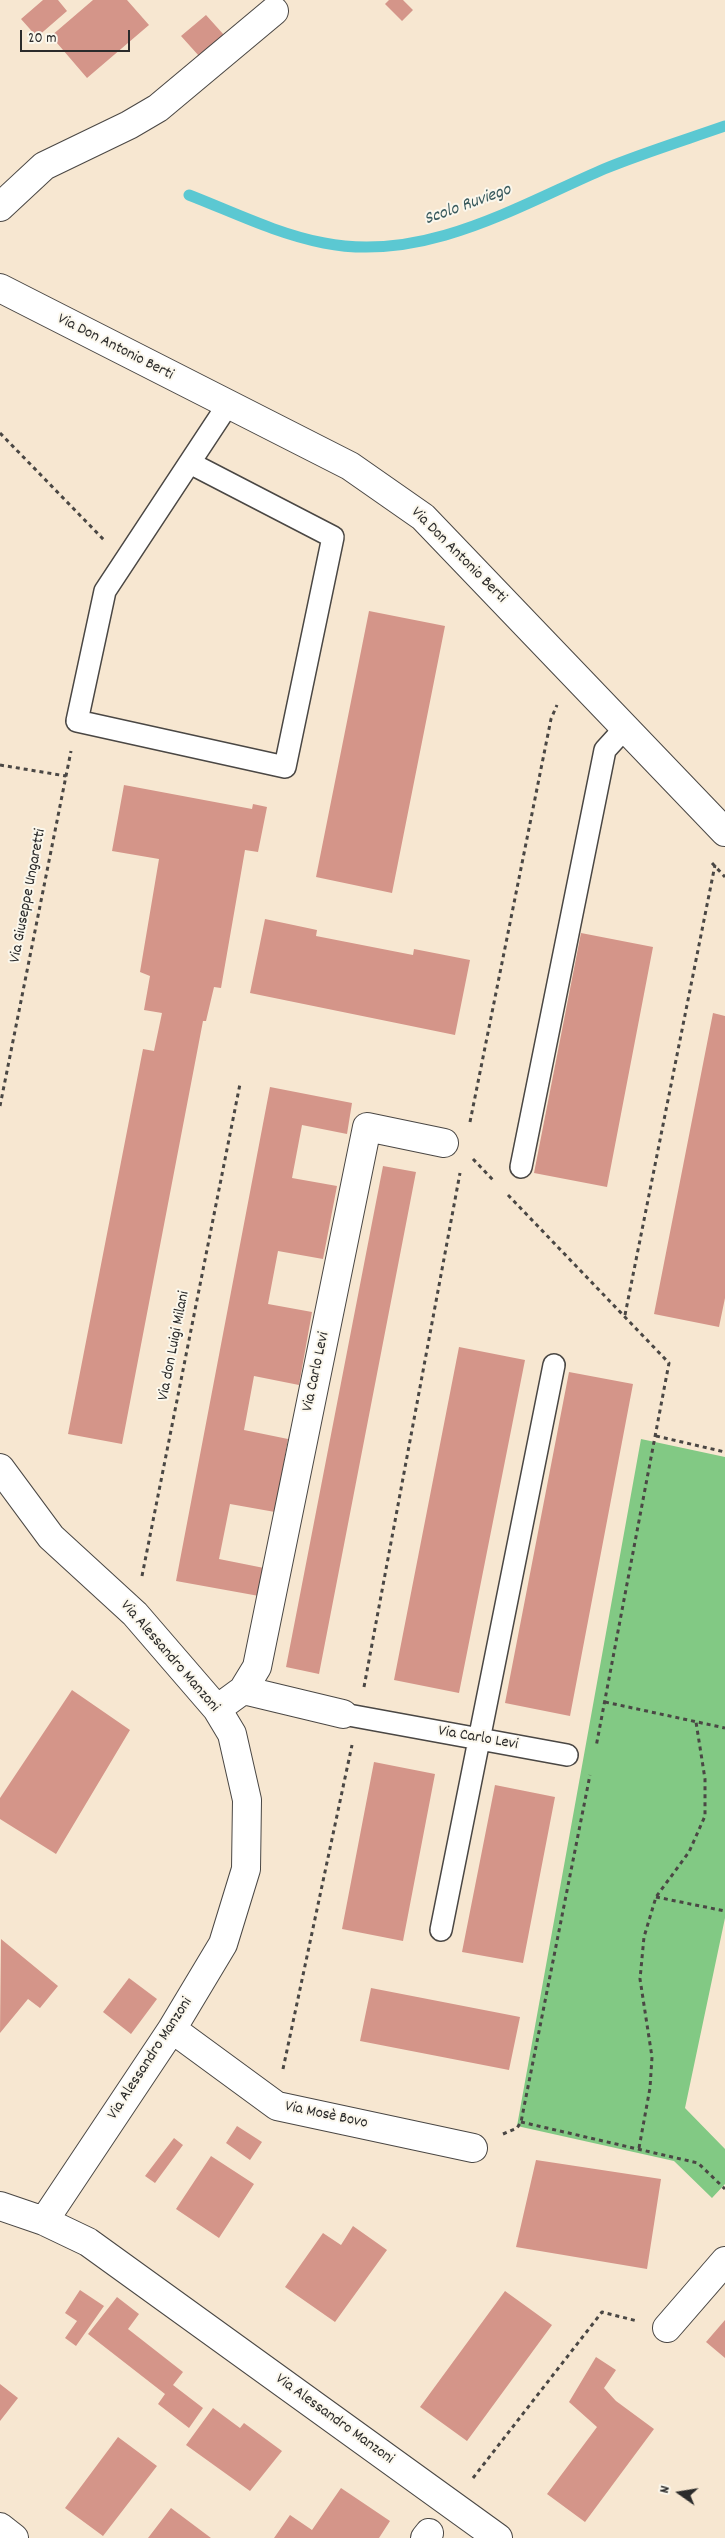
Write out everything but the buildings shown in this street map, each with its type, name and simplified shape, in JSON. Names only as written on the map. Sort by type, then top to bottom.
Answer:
[{"type":"street","points":[[0,206],[44,166],[129,125],[158,108],[274,11]]},
{"type":"street","name":"Via Don Antonio Berti","points":[[0,288],[228,406],[350,466],[422,516],[724,831]]},
{"type":"street","name":"Via Carlo Levi","points":[[217,1709],[243,1690],[257,1667],[367,1127],[444,1143]]},
{"type":"street","name":"Via Alessandro Manzoni","points":[[0,1468],[51,1537],[134,1614],[217,1709],[232,1734],[247,1800],[246,1869],[223,1944],[172,2029],[44,2222]]},
{"type":"street","name":"Via Carlo Levi","points":[[243,1690],[351,1716]]},
{"type":"street","name":"Via Mosè Bovo","points":[[172,2029],[278,2106],[473,2148]]},
{"type":"street","name":"Via Alessandro Manzoni","points":[[0,2206],[44,2222],[88,2242],[498,2538]]},
{"type":"street","points":[[667,2328],[725,2261]]},
{"type":"street","points":[[0,2527],[14,2538]]},
{"type":"lane","points":[[190,463],[333,537],[285,767],[77,721],[105,591],[190,463],[228,406]]},
{"type":"lane","points":[[521,1167],[605,750],[625,728]]},
{"type":"lane","points":[[441,1930],[481,1739],[554,1365]]},
{"type":"lane","name":"Via Carlo Levi","points":[[351,1716],[567,1755]]},
{"type":"path","points":[[0,433],[125,561]]},
{"type":"path","points":[[558,701],[565,708]]},
{"type":"path","name":"Via Giuseppe Ungaretti","points":[[0,1106],[77,721]]},
{"type":"path","points":[[0,765],[66,776]]},
{"type":"path","points":[[624,1315],[715,866],[724,831]]},
{"type":"path","points":[[708,859],[725,877]]},
{"type":"path","name":"Via don Luigi Milani","points":[[134,1614],[240,1084]]},
{"type":"path","points":[[282,2071],[460,1169]]},
{"type":"path","points":[[595,1751],[656,1436],[725,1452]]},
{"type":"path","points":[[605,1702],[725,1728]]},
{"type":"path","points":[[640,2148],[650,2088],[652,2057],[640,1979],[644,1937],[656,1897],[690,1852],[705,1816],[705,1779],[696,1722]]},
{"type":"path","points":[[591,1771],[521,2122],[640,2148],[698,2163],[725,2189]]},
{"type":"path","points":[[656,1897],[725,1911]]},
{"type":"path","points":[[471,2481],[602,2312],[667,2328]]},
{"type":"green space","points":[[641,1439],[725,1457],[725,1918],[685,2108],[725,2149],[725,2184],[712,2198],[674,2161],[517,2126]]},
{"type":"waterway","name":"Scolo Ruviego","points":[[189,195],[255,222],[307,239],[361,247],[398,245],[468,228],[619,163],[725,126]]}]
